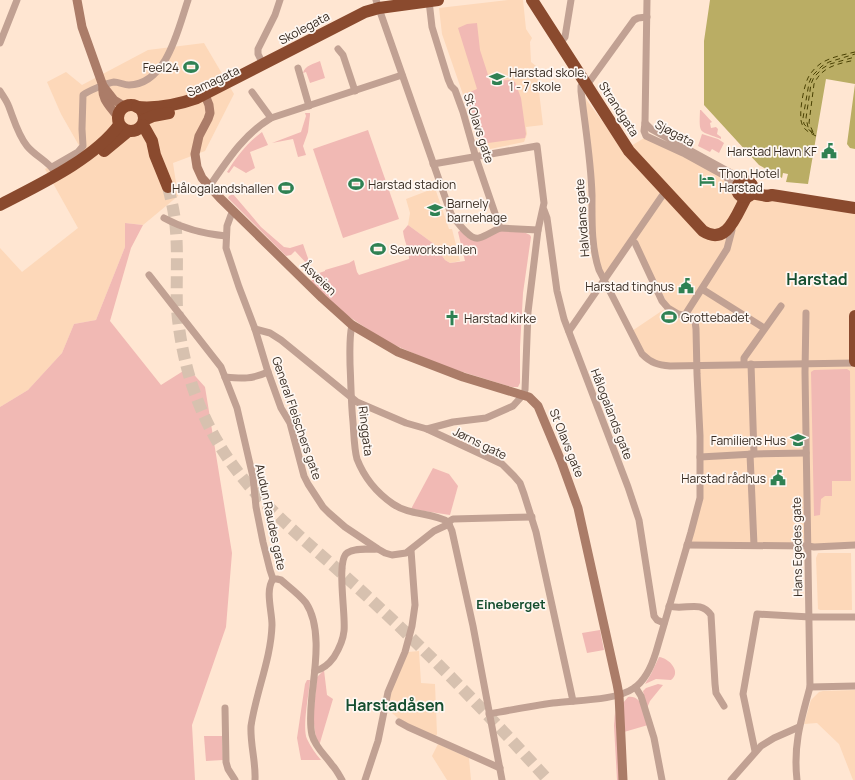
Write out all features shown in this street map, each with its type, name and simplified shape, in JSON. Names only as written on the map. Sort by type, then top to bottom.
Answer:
[{"type":"highway","name":"Strandgata","points":[[532,0],[629,151],[707,233],[715,235],[719,234]]},
{"type":"highway","name":"Skolegata","points":[[276,59],[378,4],[429,1]]},
{"type":"highway","name":"Samagata","points":[[130,122],[143,114],[137,107],[162,108],[207,98],[263,64],[276,59]]},
{"type":"highway","name":"Samagata","points":[[130,122],[175,112],[251,78],[276,59]]},
{"type":"highway","points":[[0,205],[54,171],[83,158],[102,144],[114,132],[130,122],[152,142],[155,155],[168,187]]},
{"type":"highway","points":[[696,222],[708,229],[713,230],[719,228],[727,219],[746,190]]},
{"type":"highway","points":[[719,234],[724,232],[731,225],[741,206],[746,190]]},
{"type":"highway","name":"Sjøgata","points":[[746,190],[767,196],[772,195],[855,208]]},
{"type":"highway","points":[[855,316],[855,362]]},
{"type":"street","points":[[0,43],[17,0]]},
{"type":"street","points":[[77,0],[82,27],[103,86],[130,122]]},
{"type":"street","points":[[0,91],[22,139],[36,156],[54,171],[83,146],[83,95],[115,82],[126,85],[134,84],[155,73],[168,58],[188,0]]},
{"type":"street","points":[[263,64],[258,54],[258,49],[275,15],[280,0]]},
{"type":"street","points":[[560,43],[565,37],[571,0]]},
{"type":"street","points":[[645,123],[647,0]]},
{"type":"street","name":"St Olavs gate","points":[[429,1],[432,27],[450,84],[455,90],[463,112],[476,158],[500,228]]},
{"type":"street","points":[[378,4],[451,214],[469,236],[478,239],[500,228],[538,230],[528,312],[526,385],[523,395],[513,406],[486,418],[453,422],[427,429]]},
{"type":"street","points":[[586,83],[634,20],[647,17]]},
{"type":"street","points":[[338,49],[343,55],[354,91]]},
{"type":"street","points":[[298,68],[309,106]]},
{"type":"street","points":[[209,187],[241,142],[254,129],[271,118],[402,76]]},
{"type":"street","name":"Halvdans gate","points":[[586,83],[581,86],[581,91],[590,166],[593,245],[596,261],[642,354],[648,360],[658,365],[697,366]]},
{"type":"street","points":[[252,92],[271,118]]},
{"type":"street","name":"Åsveien","points":[[207,98],[210,109],[210,117],[196,144],[195,154],[199,173],[209,187],[322,298],[352,325],[411,358],[463,377],[523,395]]},
{"type":"street","name":"Sjøgata","points":[[645,123],[651,129],[746,190]]},
{"type":"street","name":"Sjøgata","points":[[645,123],[644,131],[646,136],[677,150],[723,175],[746,190]]},
{"type":"street","name":"Hålogalands gate","points":[[476,158],[537,146],[544,210],[557,291],[564,319],[628,487],[638,520],[654,616],[657,620],[664,623]]},
{"type":"street","points":[[433,164],[476,158]]},
{"type":"street","points":[[569,331],[662,196],[667,192]]},
{"type":"street","name":"Hålogalands gate","points":[[538,230],[544,210]]},
{"type":"street","name":"General Fleischers gate","points":[[233,211],[229,220],[226,236],[226,248],[231,265],[255,329],[281,408],[290,423],[308,484],[323,507],[345,527],[378,549],[392,555],[406,553],[434,530],[448,523]]},
{"type":"street","points":[[164,218],[183,227],[200,232],[226,236]]},
{"type":"street","points":[[685,315],[729,246],[732,230],[731,225]]},
{"type":"street","points":[[719,234],[729,246]]},
{"type":"street","points":[[489,714],[573,700],[619,695],[636,688],[650,668],[664,623],[700,498],[696,329],[695,321],[692,317],[678,314],[668,308],[662,301],[635,243],[632,241]]},
{"type":"street","name":"Audun Raudes gate","points":[[149,275],[220,367],[226,377],[237,408],[252,477],[263,542],[273,579],[270,588],[272,626],[250,737],[256,771],[256,780]]},
{"type":"street","points":[[702,289],[764,328]]},
{"type":"street","points":[[754,545],[748,364],[744,358],[781,306]]},
{"type":"street","name":"Hans Egedes gate","points":[[797,780],[796,753],[799,727],[810,687],[805,372],[806,313]]},
{"type":"street","name":"Ringgata","points":[[352,325],[350,340],[351,398],[357,458],[369,481],[384,498],[401,509],[439,518],[448,523],[453,519],[532,517]]},
{"type":"street","name":"Jørns gate","points":[[255,329],[270,333],[281,340],[351,398],[362,405],[427,429],[502,464],[520,483],[532,517],[573,700]]},
{"type":"street","points":[[697,366],[855,362]]},
{"type":"street","points":[[226,377],[242,379],[256,377],[268,372]]},
{"type":"street","name":"St Olavs gate","points":[[523,395],[533,399],[538,406],[574,493],[619,695],[623,780]]},
{"type":"street","points":[[700,457],[806,453]]},
{"type":"street","points":[[448,523],[452,531],[473,626],[502,780]]},
{"type":"street","points":[[687,545],[814,547],[855,545]]},
{"type":"street","points":[[315,671],[321,669],[331,661],[339,649],[343,637],[345,626],[341,571],[344,556],[355,550],[378,549]]},
{"type":"street","points":[[365,780],[378,741],[388,692],[405,652],[412,626],[415,605],[411,550]]},
{"type":"street","points":[[273,579],[277,578],[281,580],[306,604],[313,620],[316,636],[311,718],[312,733],[318,748],[342,780]]},
{"type":"street","points":[[669,606],[675,608],[700,606],[707,609],[711,615],[716,693],[724,706]]},
{"type":"street","points":[[755,751],[743,694],[757,614],[810,617],[855,616]]},
{"type":"street","points":[[810,687],[855,686]]},
{"type":"street","points":[[636,688],[641,696],[654,738],[662,780]]},
{"type":"street","points":[[225,708],[226,762],[228,769],[235,780]]},
{"type":"street","points":[[399,722],[500,768]]},
{"type":"street","points":[[731,780],[755,751],[774,738],[799,727]]},
{"type":"shaded area","name":"Harstad skole, 1 - 7 skole","points":[[508,0],[523,0],[526,29],[532,38],[530,42],[531,62],[536,66],[543,125],[526,127],[527,134],[524,142],[490,149],[480,153],[468,109],[442,34],[439,8]]},
{"type":"shaded area","points":[[710,0],[855,0],[855,84],[826,79],[808,184],[786,182],[788,174],[783,173],[782,178],[759,165],[704,105],[704,41]]},
{"type":"shaded area","points":[[477,23],[480,50],[490,81],[510,80],[515,82],[521,98],[526,134],[525,138],[481,144],[476,122],[465,94],[477,89],[458,28],[467,24]]},
{"type":"shaded area","points":[[204,43],[234,94],[205,151],[173,163],[178,196],[143,225],[125,223],[125,247],[96,320],[74,324],[62,353],[28,390],[0,407],[0,248],[22,272],[78,228],[45,169],[81,149],[61,114],[47,82],[66,72],[82,85],[148,50]]},
{"type":"shaded area","points":[[320,61],[325,78],[310,83],[306,72],[303,73],[304,70],[308,66]]},
{"type":"shaded area","points":[[855,84],[855,149],[850,148],[847,144]]},
{"type":"shaded area","points":[[585,98],[624,150],[646,137],[756,189],[855,209],[855,548],[687,547],[697,507],[702,462],[694,365],[664,365],[650,360],[629,333],[669,306],[632,237],[603,280],[594,253]]},
{"type":"shaded area","points":[[700,110],[712,122],[710,123],[711,128],[716,127],[718,129],[717,134],[721,137],[721,139],[702,131],[700,128]]},
{"type":"shaded area","points":[[305,113],[310,113],[308,132],[303,146],[306,155],[298,157],[293,139],[272,143],[301,132],[306,116]]},
{"type":"shaded area","name":"Harstad stadion","points":[[368,130],[399,219],[343,238],[313,149]]},
{"type":"shaded area","points":[[262,132],[268,145],[250,152],[255,168],[246,173],[234,166],[229,173],[227,172],[243,150]]},
{"type":"shaded area","points":[[702,134],[718,139],[724,143],[719,153],[712,149],[710,152],[698,146]]},
{"type":"shaded area","points":[[435,188],[449,229],[452,229],[460,261],[450,263],[445,260],[434,244],[408,225],[410,213],[406,199]]},
{"type":"shaded area","points":[[233,194],[261,227],[284,247],[290,248],[303,244],[310,264],[308,265],[295,251],[291,255],[286,256],[228,198]]},
{"type":"shaded area","points":[[125,223],[143,225],[131,248],[110,321],[161,385],[188,368],[205,387],[232,553],[226,627],[192,725],[195,780],[0,780],[0,407],[28,390],[62,353],[74,324],[96,320],[125,247]]},
{"type":"shaded area","points":[[408,225],[434,244],[445,260],[450,263],[465,261],[458,232],[461,230],[467,237],[508,230],[524,232],[530,235],[531,237],[523,293],[520,383],[518,387],[512,387],[443,366],[384,340],[345,314],[311,282],[313,275],[354,260],[359,275],[409,259],[403,231]]},
{"type":"shaded area","points":[[847,369],[850,371],[851,481],[832,481],[832,496],[825,496],[821,499],[820,515],[814,516],[811,372],[814,370]]},
{"type":"shaded area","points":[[433,468],[449,474],[458,486],[450,515],[411,509]]},
{"type":"shaded area","points":[[818,553],[851,553],[852,610],[818,609],[816,558]]},
{"type":"shaded area","points":[[600,630],[604,650],[587,653],[582,633]]},
{"type":"shaded area","points":[[419,651],[421,683],[435,684],[436,736],[404,723],[386,708],[390,694],[408,652]]},
{"type":"shaded area","points":[[659,657],[667,660],[673,666],[675,669],[674,677],[671,680],[656,679],[645,684],[651,674]]},
{"type":"shaded area","points":[[324,670],[327,695],[333,699],[319,746],[316,739],[313,716],[317,677]]},
{"type":"shaded area","points":[[307,680],[310,680],[305,719],[306,734],[310,745],[321,760],[301,760],[297,738],[305,684]]},
{"type":"shaded area","points":[[658,684],[663,685],[650,701],[647,708],[643,691],[646,688]]},
{"type":"shaded area","points":[[855,690],[855,780],[853,780],[839,744],[817,723],[804,724],[811,700],[819,692]]},
{"type":"shaded area","points":[[628,697],[633,697],[640,702],[648,725],[624,732],[623,703]]},
{"type":"shaded area","points":[[615,712],[620,780],[617,780],[614,726]]},
{"type":"shaded area","points":[[204,736],[222,736],[223,760],[206,761]]},
{"type":"shaded area","points":[[438,744],[469,758],[471,780],[447,780],[432,756]]},
{"type":"ferry route","points":[[816,136],[804,128],[801,120],[802,100],[807,80],[814,69],[824,62],[837,56],[855,52]]},
{"type":"ferry route","points":[[812,133],[804,124],[803,118],[809,83],[812,76],[822,66],[829,62],[855,54]]},
{"type":"ferry route","points":[[814,134],[808,127],[806,118],[811,84],[814,77],[823,68],[830,64],[855,57]]},
{"type":"ferry route","points":[[813,132],[809,123],[814,84],[817,78],[821,73],[831,67],[855,60]]},
{"type":"tunnel","points":[[168,187],[176,225],[177,309],[184,357],[192,385],[203,414],[216,439],[247,483],[265,503],[420,646],[548,780]]},
{"type":"place","name":"Feel24","points":[[191,67]]},
{"type":"place","name":"Harstad skole, 1 - 7 skole","points":[[497,79]]},
{"type":"place","name":"Harstad Havn KF","points":[[829,151]]},
{"type":"place","name":"Thon Hotel Harstad","points":[[707,180]]},
{"type":"place","name":"Harstad stadion","points":[[356,184]]},
{"type":"place","name":"Hålogalandshallen","points":[[286,188]]},
{"type":"place","name":"Barnely barnehage","points":[[435,210]]},
{"type":"place","name":"Seaworkshallen","points":[[378,249]]},
{"type":"place","name":"Harstad tinghus","points":[[686,286]]},
{"type":"place","name":"Grottebadet","points":[[669,317]]},
{"type":"place","name":"Harstad kirke","points":[[452,318]]},
{"type":"place","name":"Familiens Hus","points":[[798,440]]},
{"type":"place","name":"Harstad rådhus","points":[[778,478]]},
{"type":"district","name":"Harstad","points":[[817,279]]},
{"type":"district","name":"Eineberget","points":[[511,604]]},
{"type":"district","name":"Harstadåsen","points":[[395,705]]}]
